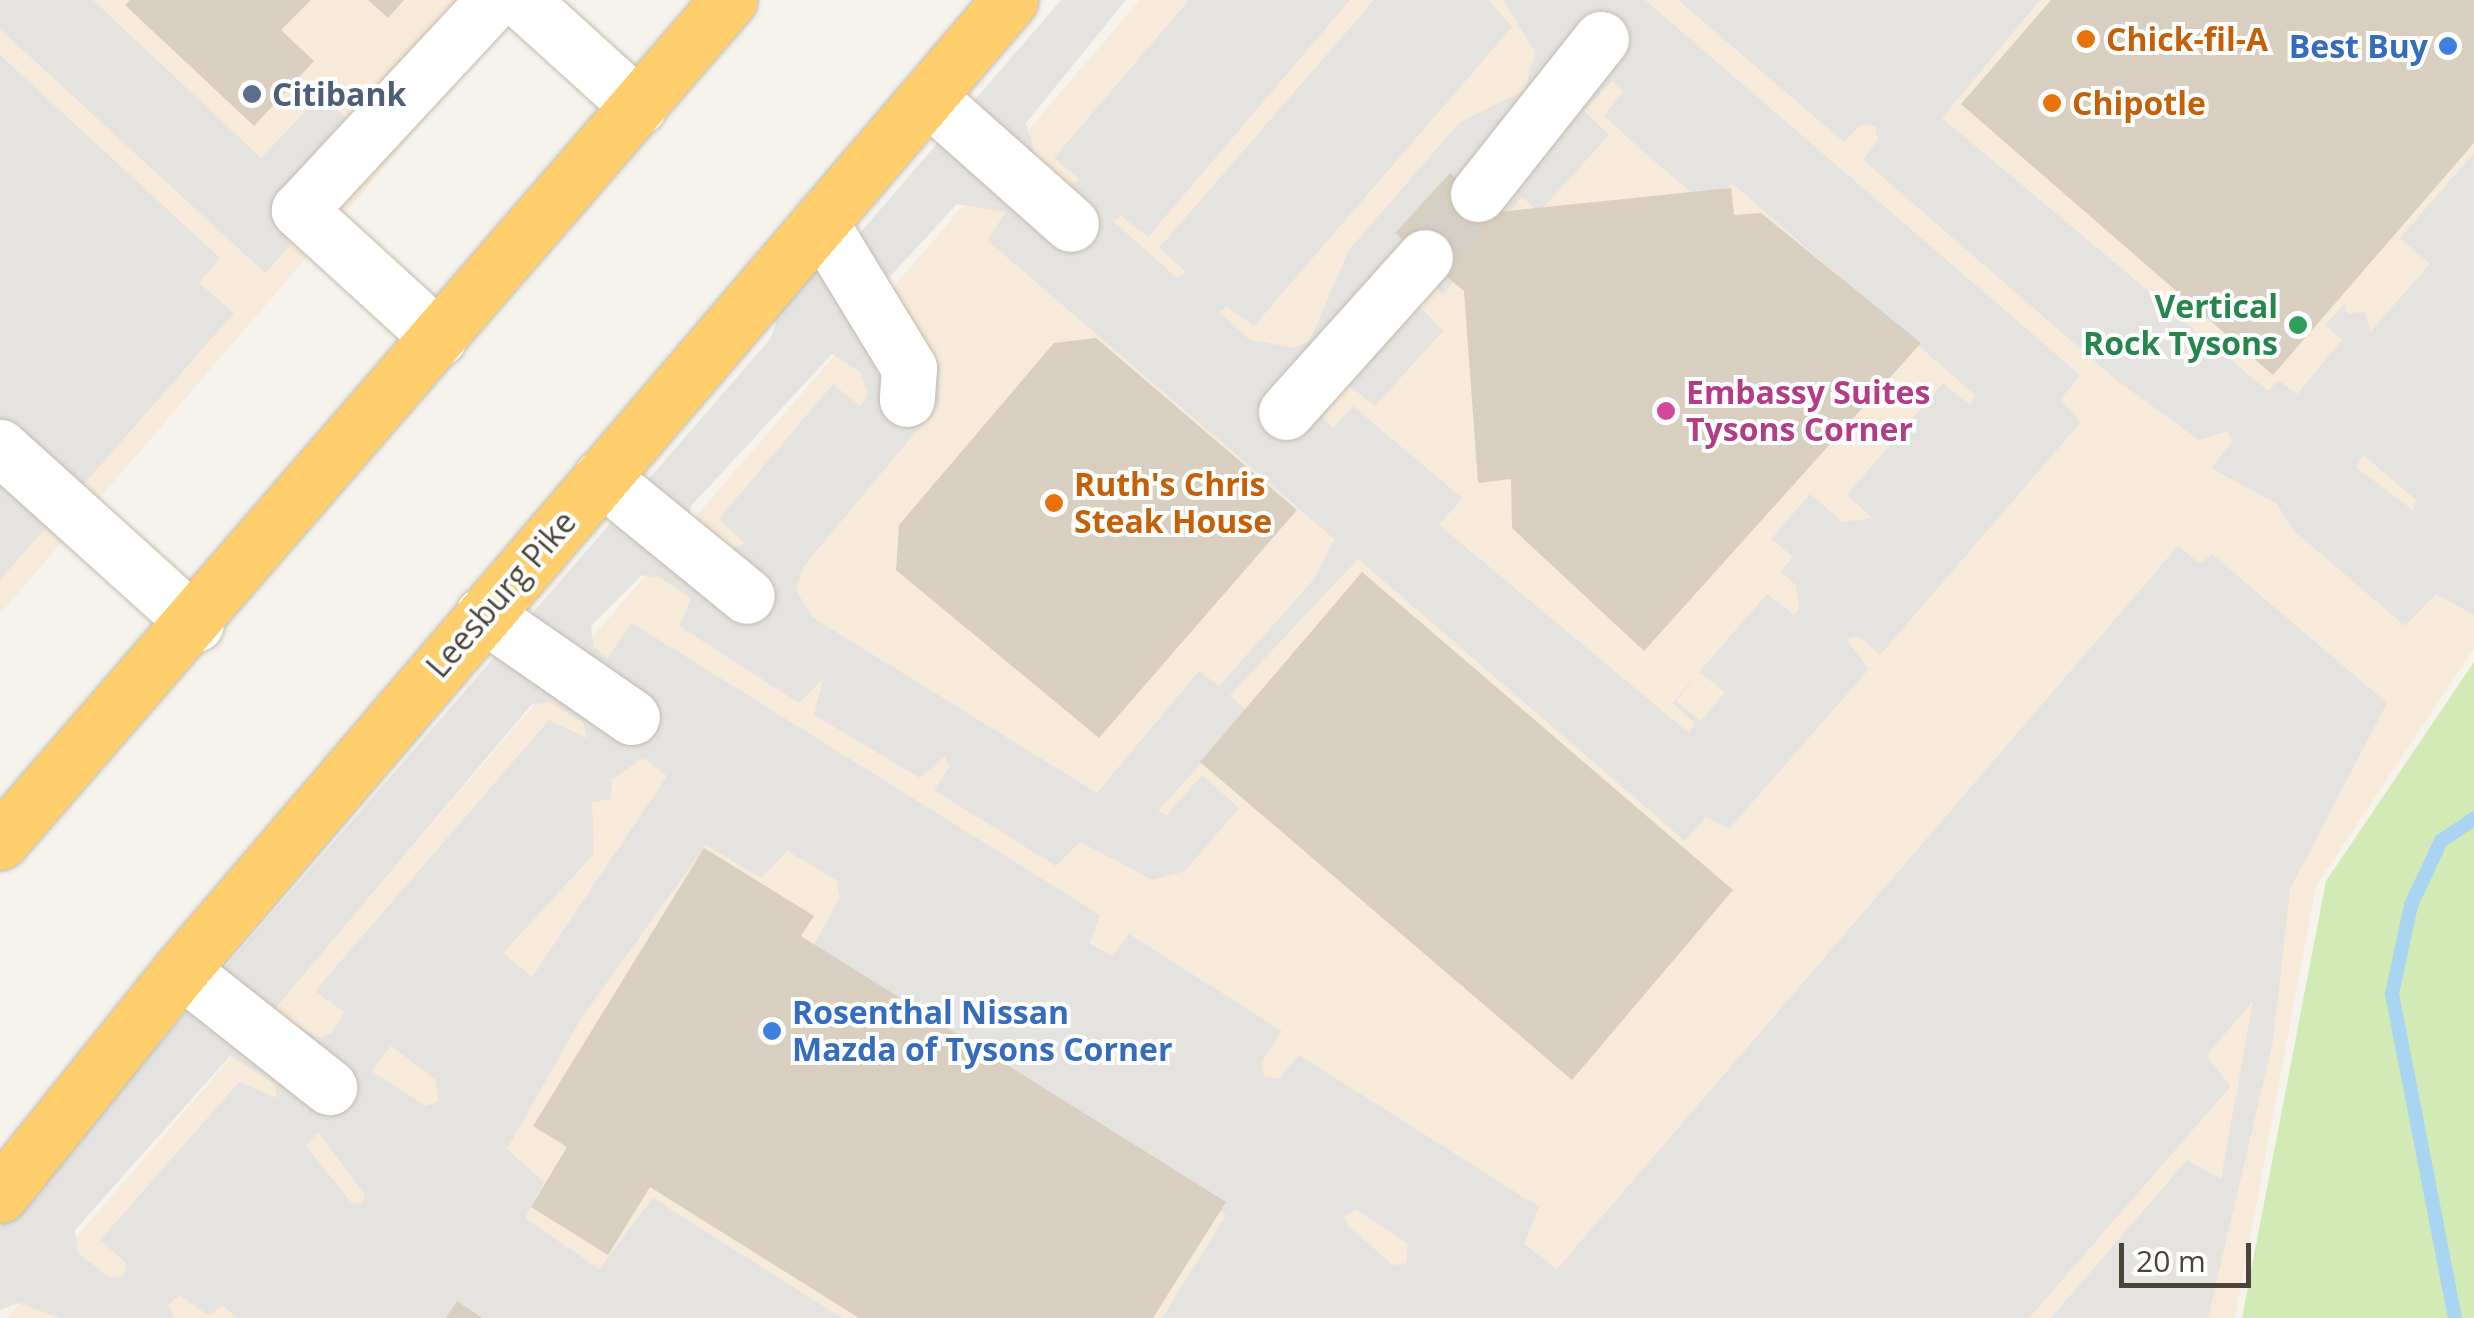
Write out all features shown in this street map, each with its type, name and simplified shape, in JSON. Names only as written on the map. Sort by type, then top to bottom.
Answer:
[{"type":"highway","points":[[0,842],[196,624],[729,0]]},
{"type":"highway","name":"Leesburg Pike","points":[[0,1194],[180,970],[1010,0]]},
{"type":"lane","points":[[438,338],[299,210],[494,0]]},
{"type":"lane","points":[[521,0],[638,107]]},
{"type":"lane","points":[[1478,194],[1601,40]]},
{"type":"lane","points":[[928,97],[1070,224]]},
{"type":"lane","points":[[820,222],[909,368],[907,399]]},
{"type":"lane","points":[[1286,412],[1425,257]]},
{"type":"lane","points":[[0,447],[196,624]]},
{"type":"lane","points":[[601,477],[747,596]]},
{"type":"lane","points":[[483,614],[632,717]]},
{"type":"lane","points":[[180,970],[329,1088]]},
{"type":"shaded area","points":[[0,0],[528,0],[0,614]]},
{"type":"shaded area","points":[[0,0],[93,0],[261,158],[321,95],[347,119],[302,168],[290,246],[265,273],[0,29]]},
{"type":"shaded area","points":[[1061,0],[1126,0],[1026,123],[1037,161],[1067,186],[1080,180],[1054,158],[1189,0],[1350,0],[1148,237],[1121,216],[1113,221],[1177,278],[1186,272],[1159,248],[1374,0],[1489,0],[1512,27],[1254,326],[1227,307],[1219,312],[1250,340],[1294,348],[1310,340],[1349,250],[1459,123],[1525,90],[1535,52],[1503,0],[1645,0],[2080,375],[2060,400],[2081,422],[1880,655],[1859,636],[1846,639],[1869,669],[1729,829],[1706,817],[1685,841],[1358,559],[1230,695],[1248,712],[1158,811],[1167,815],[1202,775],[1239,808],[1185,871],[1153,880],[1080,842],[1056,866],[934,790],[949,768],[945,756],[920,778],[814,715],[823,679],[799,703],[679,626],[691,599],[661,578],[642,575],[591,626],[594,647],[607,658],[632,623],[1100,915],[1090,944],[1113,956],[1129,934],[1282,1031],[1261,1063],[1264,1077],[1279,1079],[1299,1055],[1539,1207],[1524,1244],[1557,1269],[2178,546],[2200,564],[2212,554],[2387,703],[2290,889],[2273,1041],[2208,1318],[2051,1318],[2187,1160],[2221,1179],[2253,1001],[2206,1056],[2231,1086],[2029,1318],[1162,1318],[1226,1215],[810,951],[840,898],[836,880],[787,851],[762,878],[706,845],[582,1017],[507,1149],[544,1182],[525,1218],[599,1269],[653,1198],[842,1318],[237,1318],[222,1305],[209,1316],[179,1295],[168,1305],[175,1318],[60,1318],[19,1303],[0,1310],[0,1227],[771,338],[776,323],[756,302],[847,248]],"holes":[[[1612,81],[1623,92],[1604,116],[1646,154],[1706,205],[1732,183],[1975,395],[1970,405],[1943,383],[1847,495],[1872,518],[1843,522],[1810,494],[1771,539],[1793,557],[1780,572],[1796,585],[1799,608],[1794,615],[1767,594],[1672,703],[1694,722],[1689,733],[1439,525],[1462,498],[1353,406],[1333,428],[1323,417],[1347,384],[1375,406],[1443,331],[1417,303],[1434,286],[1443,294],[1522,197],[1539,212],[1609,135],[1584,111]],[[957,204],[1006,212],[987,240],[1334,539],[1314,579],[1219,686],[1199,671],[1097,793],[812,617],[796,590],[803,567],[940,403],[940,366],[885,282]],[[832,354],[861,373],[868,396],[860,406],[833,384],[719,519],[744,543],[727,552],[689,519],[691,506]],[[1699,672],[1725,692],[1701,721],[1676,701]],[[549,702],[583,722],[587,738],[549,720],[315,991],[344,1012],[332,1033],[318,1038],[273,1011],[532,704]],[[643,758],[667,776],[532,977],[503,953],[594,854],[592,802],[611,799],[612,779]],[[391,1046],[436,1080],[438,1101],[426,1106],[371,1071]],[[230,1056],[275,1084],[277,1098],[239,1082],[100,1240],[126,1263],[123,1277],[110,1278],[78,1253],[75,1230]],[[318,1132],[365,1195],[362,1203],[351,1202],[306,1146]],[[1357,1210],[1407,1243],[1407,1263],[1393,1265],[1348,1226],[1344,1216]]]},
{"type":"shaded area","points":[[1140,0],[2474,0],[2474,649],[2316,886],[2235,1318],[7,1318]]},
{"type":"shaded area","points":[[1678,0],[2040,0],[1942,118],[2268,391],[2278,380],[2297,394],[2342,340],[2325,325],[2345,303],[2347,314],[2365,312],[2370,332],[2430,264],[2400,238],[2474,153],[2474,615],[2436,594],[2405,626],[2293,530],[2277,504],[2211,468],[2232,442],[2228,431],[2199,440],[2115,379],[1863,160],[1878,140],[1875,126],[1860,125],[1844,142]],"holes":[[[2362,454],[2416,500],[2413,510],[2357,468]]]},
{"type":"shaded area","points":[[0,55],[220,258],[199,283],[234,313],[0,580]]},
{"type":"green space","points":[[2474,662],[2474,1318],[2242,1318],[2326,881]]},
{"type":"building","name":"Citibank","points":[[130,0],[311,0],[281,30],[314,61],[254,126],[125,5]]},
{"type":"building","points":[[368,0],[404,0],[388,18]]},
{"type":"building","points":[[2051,0],[2474,0],[2474,143],[2273,375],[1961,104]]},
{"type":"building","name":"Embassy Suites Tysons Corner","points":[[1450,173],[1498,212],[1731,188],[1734,215],[1761,213],[1921,343],[1644,651],[1512,528],[1511,479],[1478,483],[1464,291],[1395,233]]},
{"type":"building","points":[[1096,338],[1297,510],[1099,738],[896,570],[899,525],[1054,343]]},
{"type":"building","points":[[1362,572],[1733,890],[1572,1080],[1200,762]]},
{"type":"building","name":"Rosenthal Nissan Mazda of Tysons Corner","points":[[704,848],[814,916],[801,936],[1226,1202],[1153,1318],[859,1318],[650,1187],[608,1255],[531,1207],[567,1147],[533,1126]]},
{"type":"building","points":[[457,1301],[482,1318],[446,1318]]},
{"type":"waterway","points":[[2455,1318],[2392,994],[2411,905],[2441,841],[2474,819]]},
{"type":"tunnel","points":[[1425,257],[1478,194]]},
{"type":"place","name":"Chick-fil-A","points":[[2086,39]]},
{"type":"place","name":"Best Buy","points":[[2448,46]]},
{"type":"place","name":"Citibank","points":[[252,94]]},
{"type":"place","name":"Chipotle","points":[[2052,103]]},
{"type":"place","name":"Vertical Rock Tysons","points":[[2298,325]]},
{"type":"place","name":"Embassy Suites Tysons Corner","points":[[1666,411]]},
{"type":"place","name":"Ruth's Chris Steak House","points":[[1054,503]]},
{"type":"place","name":"Rosenthal Nissan Mazda of Tysons Corner","points":[[772,1031]]}]
